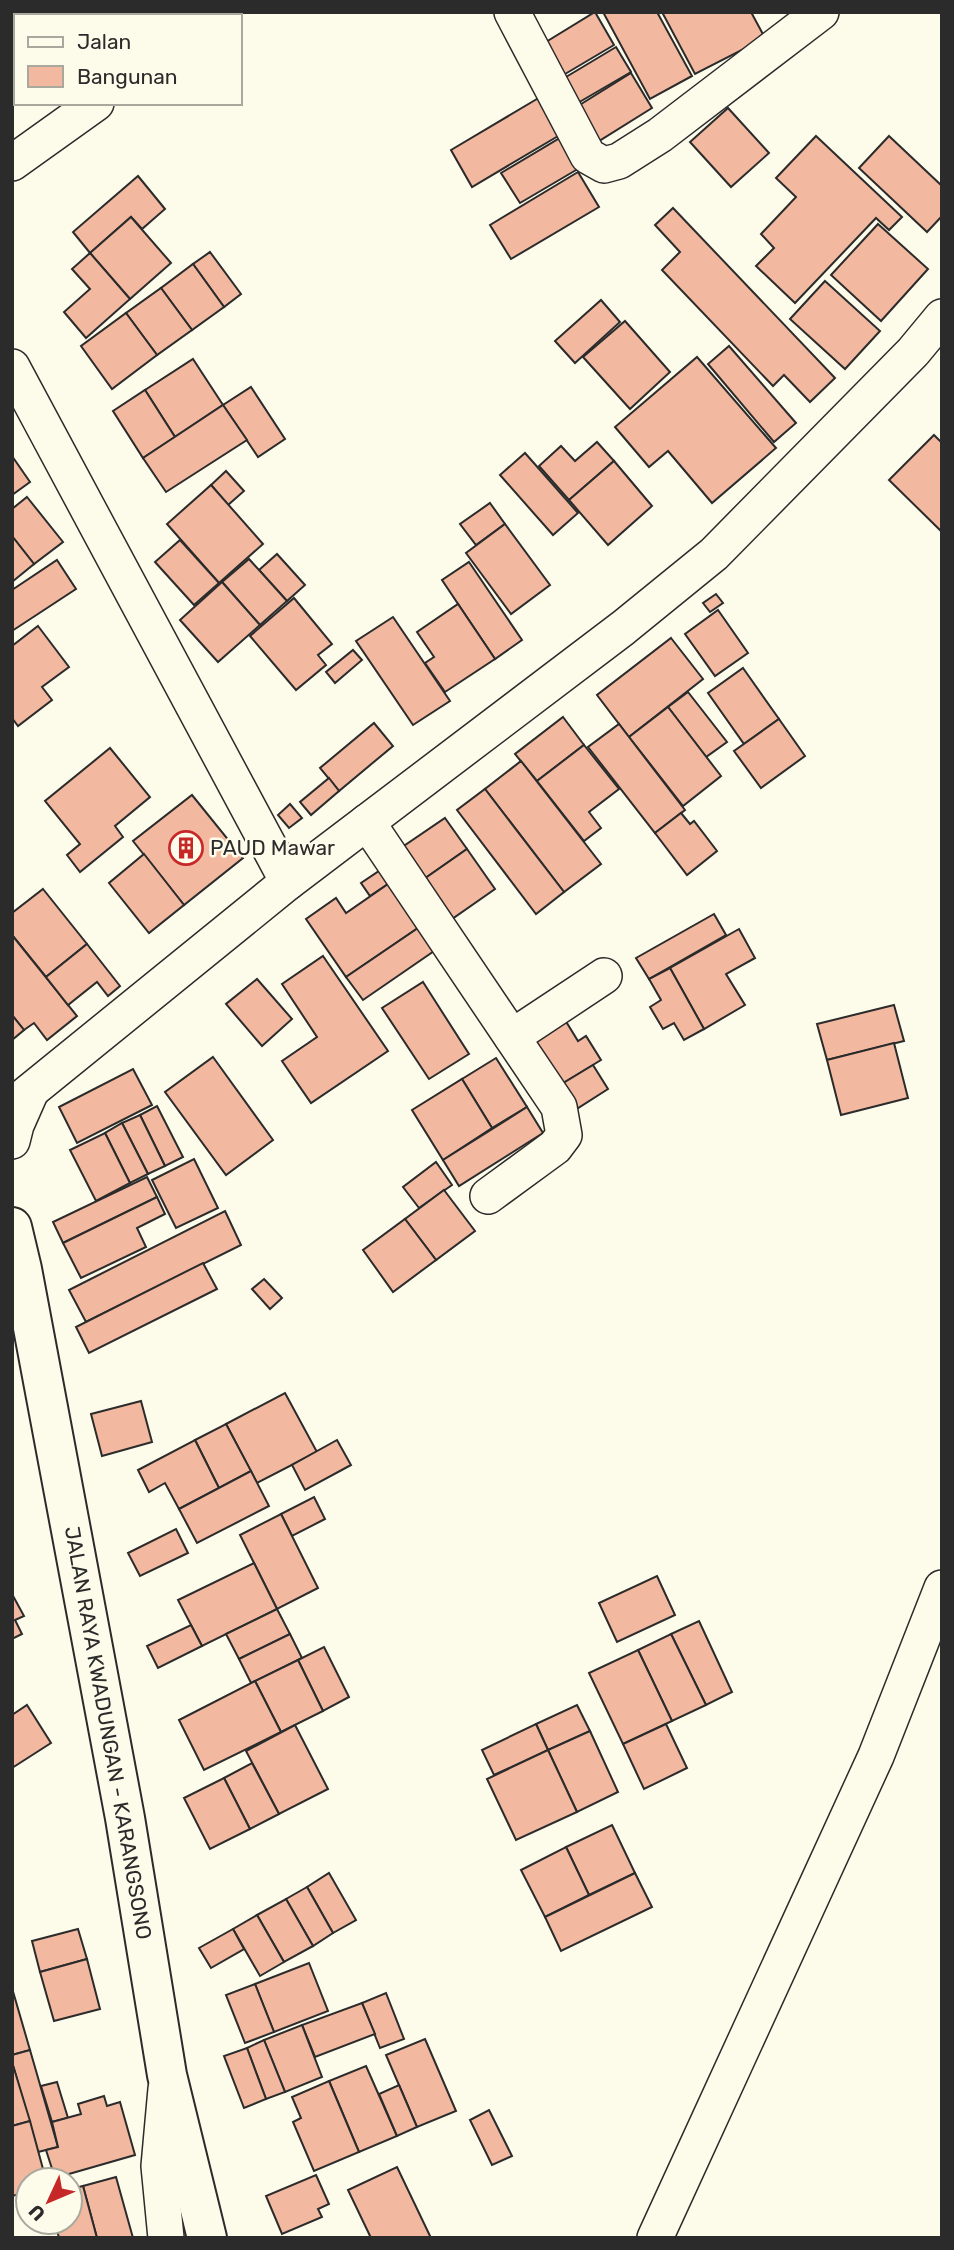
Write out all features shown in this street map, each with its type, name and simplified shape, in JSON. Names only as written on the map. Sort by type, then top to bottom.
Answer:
[{"type":"main road","name":"JALAN RAYA KWADUNGAN - KARANGSONO","points":[[12,1227],[78,1555],[167,2075],[206,2238]]},
{"type":"street","points":[[512,12],[588,156],[604,165],[619,161],[660,135],[821,12]]},
{"type":"street","points":[[12,163],[93,105]]},
{"type":"street","points":[[12,1141],[21,1099],[288,882],[622,628],[714,554],[913,352],[942,317]]},
{"type":"street","points":[[12,367],[288,882]]},
{"type":"street","points":[[367,822],[559,1107],[564,1135],[555,1147],[488,1196]]},
{"type":"street","points":[[512,1037],[604,976]]},
{"type":"street","points":[[655,2238],[876,1756],[942,1588]]},
{"type":"street","points":[[166,2238],[159,2166],[167,2075]]},
{"type":"building","points":[[595,12],[614,45],[560,77],[541,45]]},
{"type":"building","points":[[603,12],[657,12],[692,76],[650,99]]},
{"type":"building","points":[[662,12],[751,12],[765,38],[695,74]]},
{"type":"building","points":[[616,47],[631,72],[576,104],[561,80]]},
{"type":"building","points":[[631,73],[652,108],[599,141],[578,106]]},
{"type":"building","points":[[547,93],[570,129],[472,187],[451,150]]},
{"type":"building","points":[[728,108],[769,153],[731,187],[690,142]]},
{"type":"building","points":[[570,132],[588,163],[520,203],[501,173]]},
{"type":"building","points":[[816,136],[902,217],[889,230],[876,218],[795,303],[756,266],[774,248],[761,234],[796,197],[776,178]]},
{"type":"building","points":[[889,136],[942,186],[942,216],[927,232],[859,168]]},
{"type":"building","points":[[578,172],[599,207],[511,259],[490,225]]},
{"type":"building","points":[[138,176],[165,209],[142,229],[131,217],[90,253],[73,232]]},
{"type":"building","points":[[673,208],[835,378],[810,402],[784,375],[773,386],[662,270],[680,252],[655,225]]},
{"type":"building","points":[[131,217],[171,263],[130,299],[90,253]]},
{"type":"building","points":[[878,224],[928,269],[881,321],[831,275]]},
{"type":"building","points":[[210,252],[241,294],[224,307],[193,264]]},
{"type":"building","points":[[90,253],[130,299],[86,338],[64,312],[90,289],[72,269]]},
{"type":"building","points":[[193,264],[224,307],[192,330],[161,288]]},
{"type":"building","points":[[825,281],[880,331],[845,369],[790,319]]},
{"type":"building","points":[[161,288],[192,330],[157,355],[126,313]]},
{"type":"building","points":[[601,300],[620,322],[575,363],[555,341]]},
{"type":"building","points":[[126,313],[157,355],[112,389],[81,346]]},
{"type":"building","points":[[625,321],[670,372],[630,409],[583,357]]},
{"type":"building","points":[[729,346],[796,423],[774,442],[708,364]]},
{"type":"building","points":[[697,357],[776,448],[712,503],[668,451],[649,467],[615,427]]},
{"type":"building","points":[[193,359],[223,405],[175,437],[145,390]]},
{"type":"building","points":[[251,387],[285,439],[258,457],[223,405]]},
{"type":"building","points":[[145,390],[175,437],[143,458],[113,411]]},
{"type":"building","points":[[223,405],[247,440],[166,492],[143,458]]},
{"type":"building","points":[[934,435],[942,443],[942,532],[889,480]]},
{"type":"building","points":[[597,442],[614,461],[569,500],[539,466],[561,446],[575,461]]},
{"type":"building","points":[[525,453],[578,513],[553,535],[500,475]]},
{"type":"building","points":[[12,456],[30,482],[12,495]]},
{"type":"building","points":[[614,461],[652,506],[608,545],[569,500]]},
{"type":"building","points":[[226,471],[244,491],[228,505],[211,485]]},
{"type":"building","points":[[211,485],[263,544],[219,583],[167,524]]},
{"type":"building","points":[[27,497],[63,542],[34,564],[12,536],[12,509]]},
{"type":"building","points":[[490,503],[505,524],[476,545],[460,524]]},
{"type":"building","points":[[505,524],[550,585],[511,614],[466,553]]},
{"type":"building","points":[[12,536],[34,564],[12,582]]},
{"type":"building","points":[[180,540],[219,583],[194,605],[155,562]]},
{"type":"building","points":[[277,554],[305,585],[287,601],[259,570]]},
{"type":"building","points":[[249,559],[287,601],[260,625],[222,582]]},
{"type":"building","points":[[57,560],[76,589],[12,631],[12,590]]},
{"type":"building","points":[[469,562],[522,640],[495,659],[442,580]]},
{"type":"building","points":[[222,582],[260,625],[218,662],[180,620]]},
{"type":"building","points":[[716,594],[723,603],[710,612],[703,603]]},
{"type":"building","points":[[294,598],[332,644],[318,655],[326,665],[296,690],[250,636]]},
{"type":"building","points":[[458,604],[495,659],[445,692],[425,663],[434,657],[417,632]]},
{"type":"building","points":[[718,610],[748,653],[715,676],[685,634]]},
{"type":"building","points":[[393,617],[450,701],[413,725],[356,641]]},
{"type":"building","points":[[38,626],[69,667],[42,687],[52,700],[18,726],[12,718],[12,646]]},
{"type":"building","points":[[671,638],[703,679],[629,737],[597,695]]},
{"type":"building","points":[[353,650],[362,660],[335,683],[326,672]]},
{"type":"building","points":[[743,668],[779,719],[744,744],[708,693]]},
{"type":"building","points":[[688,692],[727,742],[706,757],[668,707]]},
{"type":"building","points":[[668,707],[721,776],[683,806],[629,737]]},
{"type":"building","points":[[563,717],[584,745],[537,781],[515,754]]},
{"type":"building","points":[[779,719],[805,756],[761,788],[734,751]]},
{"type":"building","points":[[374,723],[393,746],[339,791],[320,768]]},
{"type":"building","points":[[619,724],[685,810],[655,833],[588,747]]},
{"type":"building","points":[[584,745],[619,789],[589,812],[601,828],[584,841],[537,781]]},
{"type":"building","points":[[110,748],[150,797],[115,826],[123,837],[80,872],[67,855],[80,844],[45,801]]},
{"type":"building","points":[[521,761],[601,864],[564,892],[485,789]]},
{"type":"building","points":[[329,778],[339,791],[311,815],[300,802]]},
{"type":"building","points":[[485,789],[564,892],[536,914],[457,810]]},
{"type":"building","name":"PAUD Mawar","points":[[192,795],[243,858],[184,905],[133,841]]},
{"type":"building","points":[[290,804],[302,818],[289,828],[278,815]]},
{"type":"building","points":[[681,813],[690,824],[694,821],[717,851],[687,875],[655,833]]},
{"type":"building","points":[[445,818],[467,849],[414,886],[392,854]]},
{"type":"building","points":[[467,849],[495,889],[442,926],[414,886]]},
{"type":"building","points":[[144,854],[184,905],[149,933],[109,883]]},
{"type":"building","points":[[382,869],[391,882],[370,896],[361,883]]},
{"type":"building","points":[[391,882],[421,926],[346,977],[306,919],[336,898],[346,913]]},
{"type":"building","points":[[43,889],[87,944],[46,977],[12,935],[12,913]]},
{"type":"building","points":[[714,914],[726,935],[649,979],[636,958]]},
{"type":"building","points":[[421,926],[437,949],[363,1000],[346,977]]},
{"type":"building","points":[[739,929],[755,958],[726,974],[745,1005],[704,1029],[670,968]]},
{"type":"building","points":[[12,935],[77,1016],[47,1040],[34,1023],[24,1030],[12,1015]]},
{"type":"building","points":[[87,944],[120,986],[108,996],[97,982],[68,1005],[46,977]]},
{"type":"building","points":[[323,956],[388,1051],[311,1103],[282,1061],[317,1037],[282,984]]},
{"type":"building","points":[[670,968],[704,1029],[684,1040],[674,1023],[663,1029],[650,1007],[661,1000],[649,979]]},
{"type":"building","points":[[257,979],[292,1019],[262,1046],[226,1004]]},
{"type":"building","points":[[423,982],[469,1054],[429,1079],[382,1008]]},
{"type":"building","points":[[894,1005],[904,1041],[827,1060],[817,1024]]},
{"type":"building","points":[[12,1015],[24,1030],[12,1040]]},
{"type":"building","points":[[562,1015],[578,1041],[586,1036],[601,1060],[560,1085],[529,1035]]},
{"type":"building","points":[[894,1043],[908,1098],[841,1115],[827,1060]]},
{"type":"building","points":[[213,1057],[273,1140],[226,1175],[165,1092]]},
{"type":"building","points":[[496,1058],[527,1107],[492,1128],[462,1079]]},
{"type":"building","points":[[593,1065],[608,1089],[575,1110],[560,1085]]},
{"type":"building","points":[[133,1069],[152,1105],[77,1143],[59,1107]]},
{"type":"building","points":[[462,1079],[492,1128],[443,1160],[412,1110]]},
{"type":"building","points":[[157,1106],[183,1157],[165,1166],[140,1115]]},
{"type":"building","points":[[527,1107],[543,1133],[459,1186],[443,1160]]},
{"type":"building","points":[[140,1115],[165,1166],[148,1174],[122,1123]]},
{"type":"building","points":[[122,1123],[148,1174],[130,1183],[105,1133]]},
{"type":"building","points":[[105,1133],[130,1183],[96,1201],[70,1150]]},
{"type":"building","points":[[194,1159],[218,1208],[176,1228],[152,1180]]},
{"type":"building","points":[[436,1162],[452,1185],[419,1208],[403,1187]]},
{"type":"building","points":[[147,1177],[157,1197],[63,1243],[53,1222]]},
{"type":"building","points":[[444,1190],[475,1231],[436,1260],[405,1219]]},
{"type":"building","points":[[157,1197],[165,1214],[137,1228],[146,1247],[81,1278],[63,1243]]},
{"type":"building","points":[[225,1211],[241,1245],[86,1322],[69,1290]]},
{"type":"building","points":[[405,1219],[436,1260],[393,1292],[363,1250]]},
{"type":"building","points":[[203,1263],[217,1289],[89,1353],[76,1327]]},
{"type":"building","points":[[264,1279],[282,1298],[270,1309],[252,1289]]},
{"type":"building","points":[[285,1393],[317,1452],[257,1483],[226,1424]]},
{"type":"building","points":[[141,1401],[152,1442],[102,1456],[91,1414]]},
{"type":"building","points":[[226,1424],[251,1471],[219,1488],[195,1440]]},
{"type":"building","points":[[195,1440],[219,1488],[179,1509],[165,1483],[149,1492],[138,1470]]},
{"type":"building","points":[[337,1440],[351,1465],[305,1490],[292,1465]]},
{"type":"building","points":[[251,1471],[269,1506],[197,1543],[179,1509]]},
{"type":"building","points":[[314,1497],[325,1519],[292,1536],[281,1514]]},
{"type":"building","points":[[281,1514],[318,1588],[277,1609],[240,1535]]},
{"type":"building","points":[[176,1529],[188,1553],[140,1576],[128,1553]]},
{"type":"building","points":[[254,1563],[277,1609],[202,1646],[178,1600]]},
{"type":"building","points":[[657,1576],[675,1615],[617,1642],[599,1603]]},
{"type":"building","points":[[12,1594],[24,1616],[15,1620],[22,1634],[12,1639]]},
{"type":"building","points":[[277,1609],[290,1634],[239,1659],[226,1634]]},
{"type":"building","points":[[699,1621],[732,1692],[706,1705],[671,1634]]},
{"type":"building","points":[[191,1625],[202,1646],[158,1668],[147,1646]]},
{"type":"building","points":[[290,1634],[302,1658],[251,1683],[239,1659]]},
{"type":"building","points":[[671,1634],[706,1705],[672,1721],[638,1650]]},
{"type":"building","points":[[324,1647],[349,1697],[323,1711],[298,1660]]},
{"type":"building","points":[[638,1650],[672,1721],[623,1744],[589,1673]]},
{"type":"building","points":[[298,1660],[323,1711],[281,1732],[255,1681]]},
{"type":"building","points":[[255,1681],[281,1732],[204,1770],[179,1720]]},
{"type":"building","points":[[27,1705],[51,1743],[12,1768],[12,1715]]},
{"type":"building","points":[[577,1705],[590,1731],[548,1750],[536,1724]]},
{"type":"building","points":[[536,1724],[548,1750],[494,1775],[482,1750]]},
{"type":"building","points":[[666,1724],[687,1768],[644,1789],[623,1744]]},
{"type":"building","points":[[295,1725],[328,1789],[279,1814],[246,1751]]},
{"type":"building","points":[[590,1731],[618,1792],[577,1812],[548,1750]]},
{"type":"building","points":[[548,1750],[577,1812],[516,1840],[487,1779]]},
{"type":"building","points":[[252,1763],[279,1814],[250,1829],[224,1778]]},
{"type":"building","points":[[224,1778],[250,1829],[210,1849],[184,1798]]},
{"type":"building","points":[[612,1825],[635,1873],[589,1895],[566,1847]]},
{"type":"building","points":[[566,1847],[589,1895],[545,1917],[521,1870]]},
{"type":"building","points":[[329,1873],[356,1920],[333,1933],[307,1887]]},
{"type":"building","points":[[635,1873],[652,1907],[561,1951],[545,1917]]},
{"type":"building","points":[[307,1887],[333,1933],[313,1946],[286,1899]]},
{"type":"building","points":[[286,1899],[313,1946],[284,1962],[257,1915]]},
{"type":"building","points":[[257,1915],[284,1962],[260,1976],[233,1929]]},
{"type":"building","points":[[78,1929],[87,1959],[40,1972],[32,1941]]},
{"type":"building","points":[[233,1929],[244,1949],[211,1968],[199,1948]]},
{"type":"building","points":[[87,1959],[100,2009],[54,2021],[40,1972]]},
{"type":"building","points":[[309,1963],[328,2011],[274,2032],[255,1984]]},
{"type":"building","points":[[255,1984],[274,2032],[245,2043],[226,1995]]},
{"type":"building","points":[[12,1988],[30,2050],[12,2055]]},
{"type":"building","points":[[386,1993],[404,2039],[380,2048],[362,2003]]},
{"type":"building","points":[[362,2003],[375,2034],[315,2057],[302,2025]]},
{"type":"building","points":[[302,2025],[322,2077],[285,2092],[264,2040]]},
{"type":"building","points":[[425,2039],[456,2111],[417,2127],[386,2055]]},
{"type":"building","points":[[264,2040],[285,2092],[266,2099],[247,2048]]},
{"type":"building","points":[[247,2048],[266,2099],[244,2108],[224,2056]]},
{"type":"building","points":[[30,2050],[58,2147],[38,2152],[12,2062],[12,2055]]},
{"type":"building","points":[[12,2062],[30,2121],[12,2126]]},
{"type":"building","points":[[366,2066],[397,2136],[359,2152],[329,2081]]},
{"type":"building","points":[[329,2081],[359,2152],[314,2171],[293,2122],[301,2118],[292,2097]]},
{"type":"building","points":[[57,2082],[68,2118],[52,2122],[41,2086]]},
{"type":"building","points":[[399,2085],[417,2127],[397,2136],[379,2094]]},
{"type":"building","points":[[104,2096],[107,2106],[120,2102],[135,2155],[84,2170],[84,2166],[51,2166],[46,2150],[58,2147],[52,2122],[81,2114],[78,2104]]},
{"type":"building","points":[[489,2110],[512,2156],[492,2165],[470,2120]]},
{"type":"building","points":[[30,2121],[42,2166],[14,2166],[12,2196],[12,2126]]},
{"type":"building","points":[[397,2167],[431,2238],[371,2238],[348,2190]]},
{"type":"building","points":[[316,2175],[329,2204],[318,2209],[322,2217],[282,2234],[266,2196]]},
{"type":"building","points":[[116,2177],[133,2238],[97,2238],[84,2186]]},
{"type":"building","points":[[84,2190],[97,2238],[59,2238],[84,2236]]},
{"type":"place","name":"PAUD Mawar","points":[[186,848]]}]
